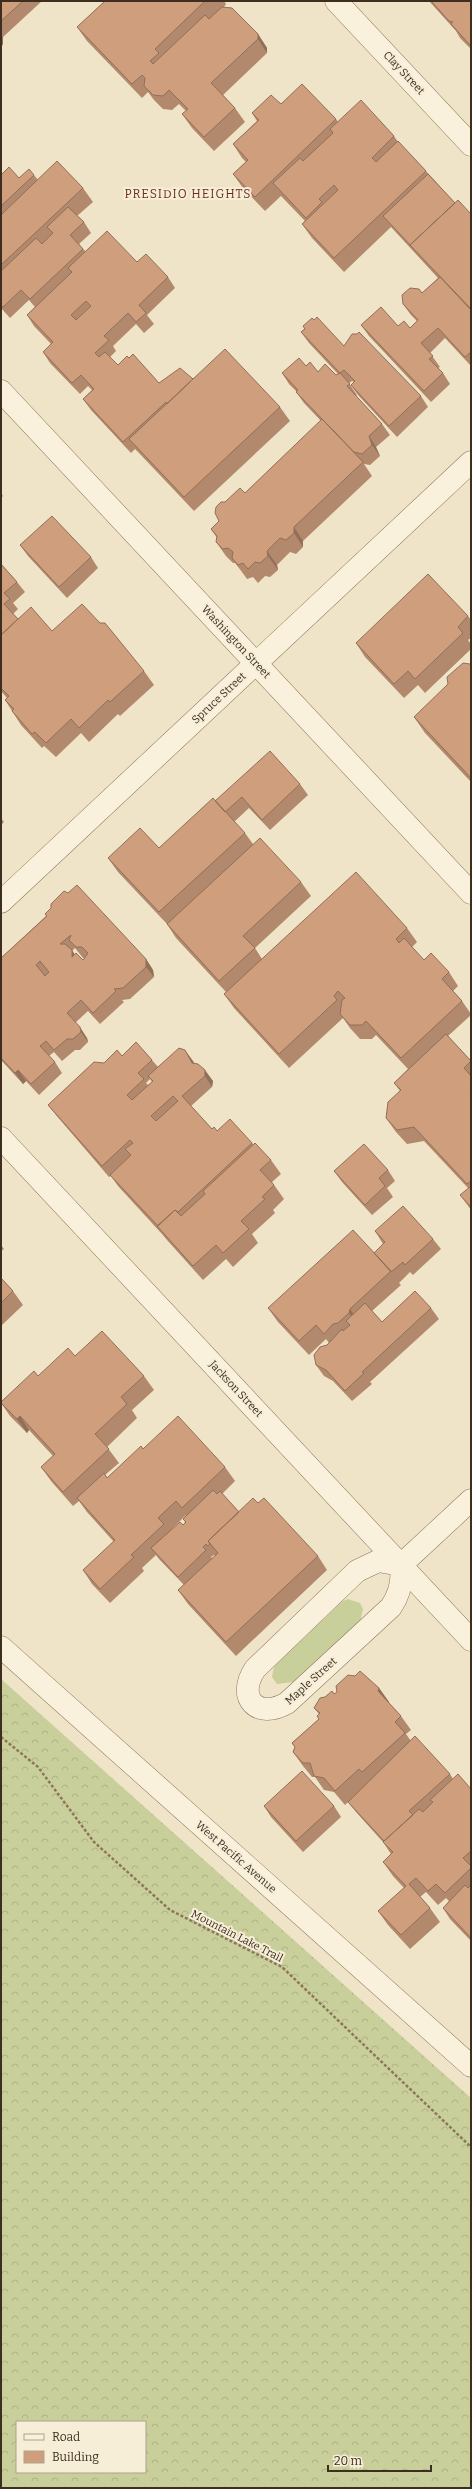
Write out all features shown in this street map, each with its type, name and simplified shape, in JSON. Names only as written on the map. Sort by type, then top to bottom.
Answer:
[{"type":"street","name":"Clay Street","points":[[336,1],[471,145]]},
{"type":"street","name":"Washington Street","points":[[1,391],[471,893]]},
{"type":"street","name":"Spruce Street","points":[[1,902],[471,462]]},
{"type":"street","name":"Jackson Street","points":[[1,1138],[471,1640]]},
{"type":"street","points":[[401,1565],[471,1500]]},
{"type":"street","name":"Maple Street","points":[[378,1561],[401,1565],[403,1577],[397,1598],[391,1607],[301,1692],[275,1710],[262,1710],[253,1704],[247,1694],[247,1680],[255,1669],[358,1571],[378,1561]]},
{"type":"street","name":"West Pacific Avenue","points":[[1,1647],[471,2066]]},
{"type":"path","name":"Mountain Lake Trail","points":[[1,1737],[38,1767],[94,1842],[170,1910],[282,1967],[471,2147]]},
{"type":"green space","points":[[348,1599],[360,1603],[363,1609],[360,1622],[293,1682],[277,1684],[272,1677],[274,1666],[343,1601]]},
{"type":"green space","points":[[1,1679],[471,2098],[471,2488],[1,2488]]},
{"type":"building","points":[[1,1],[23,1],[1,21]]},
{"type":"building","points":[[105,1],[205,1],[155,49],[159,53],[150,61],[153,64],[205,15],[209,19],[222,7],[232,8],[258,34],[258,39],[211,83],[235,108],[204,137],[182,114],[188,109],[169,90],[163,96],[153,95],[144,86],[145,78],[142,75],[132,84],[77,27]]},
{"type":"building","points":[[431,1],[471,1],[470,45],[451,24],[453,22],[449,21]]},
{"type":"building","points":[[302,84],[336,119],[255,197],[233,174],[248,160],[233,144],[259,120],[252,113],[271,95],[281,104]]},
{"type":"building","points":[[361,100],[394,136],[372,158],[376,162],[398,141],[426,171],[334,258],[302,224],[338,190],[334,185],[319,199],[322,202],[306,218],[273,183],[300,158],[303,161],[333,133],[330,129]]},
{"type":"building","points":[[57,161],[83,188],[1,265],[1,215]]},
{"type":"building","points":[[9,167],[19,178],[29,169],[34,175],[1,206],[1,175]]},
{"type":"building","points":[[428,174],[455,203],[410,245],[383,216]]},
{"type":"building","points":[[458,200],[471,214],[471,309],[410,245]]},
{"type":"building","points":[[68,207],[84,222],[70,235],[83,249],[30,299],[21,290],[3,307],[1,305],[1,271],[36,238],[42,244],[53,233],[47,227]]},
{"type":"building","points":[[107,231],[137,262],[146,254],[168,277],[139,305],[146,313],[136,322],[128,313],[104,336],[109,340],[95,353],[99,357],[105,352],[118,365],[127,356],[129,358],[133,354],[159,383],[180,368],[193,379],[123,442],[83,399],[94,389],[81,375],[72,383],[43,352],[53,342],[27,315],[72,272],[68,268]],"holes":[[[86,301],[91,306],[76,320],[71,315]]]},
{"type":"building","points":[[440,277],[471,310],[471,352],[465,357],[438,328],[421,343],[433,356],[429,359],[443,373],[424,391],[361,325],[381,307],[398,326],[404,321],[410,328],[418,320],[403,304],[402,295],[410,288],[419,289],[422,293]]},
{"type":"building","points":[[317,317],[344,346],[352,334],[357,334],[359,332],[421,396],[389,426],[351,385],[355,381],[344,370],[340,373],[301,332],[305,329],[303,326],[312,318],[314,320]]},
{"type":"building","points":[[225,349],[280,407],[184,497],[129,439]]},
{"type":"building","points":[[299,358],[306,366],[310,362],[318,372],[325,364],[336,375],[340,373],[350,384],[347,386],[382,424],[369,436],[372,445],[362,454],[354,452],[296,392],[298,390],[282,373]]},
{"type":"building","points":[[322,419],[363,462],[294,527],[294,533],[286,540],[280,538],[267,551],[268,556],[260,563],[255,562],[248,569],[243,563],[238,565],[232,558],[233,552],[228,548],[223,549],[216,542],[217,536],[211,529],[219,521],[215,513],[216,507],[221,502],[225,502],[240,488],[245,493]]},
{"type":"building","points":[[52,516],[91,557],[59,587],[20,545]]},
{"type":"building","points":[[1,564],[17,582],[4,593],[10,599],[4,604],[18,619],[1,635]]},
{"type":"building","points":[[428,574],[468,616],[458,627],[463,633],[415,679],[408,671],[394,684],[356,643]]},
{"type":"building","points":[[82,604],[100,623],[105,623],[144,671],[110,702],[108,700],[79,728],[71,719],[46,743],[35,732],[32,734],[12,711],[14,709],[5,700],[9,696],[1,688],[1,635],[31,607],[52,631]]},
{"type":"building","points":[[463,663],[471,663],[471,778],[414,717],[448,684],[447,677]]},
{"type":"building","points":[[270,751],[300,784],[262,820],[242,797],[225,812],[215,801]]},
{"type":"building","points":[[213,798],[245,833],[159,912],[108,858],[140,828],[159,848]]},
{"type":"building","points":[[260,838],[301,882],[243,936],[255,948],[219,981],[167,924]]},
{"type":"building","points":[[356,872],[407,928],[396,939],[399,943],[404,938],[424,960],[431,953],[449,972],[442,979],[462,1001],[401,1058],[366,1021],[362,1025],[350,1025],[340,1014],[342,1000],[345,998],[338,991],[334,996],[337,1000],[279,1054],[224,994]]},
{"type":"building","points":[[77,885],[146,959],[146,967],[123,988],[114,989],[116,991],[93,1013],[81,1000],[67,1013],[80,1027],[81,1032],[73,1039],[67,1039],[54,1050],[46,1041],[40,1046],[55,1062],[31,1084],[18,1070],[15,1073],[1,1058],[1,958],[47,916],[45,914],[51,908],[51,904],[64,891],[68,893]],"holes":[[[71,935],[69,940],[76,947],[82,947],[88,953],[83,960],[76,953],[72,957],[72,950],[65,944],[60,944]],[[40,961],[49,972],[45,976],[36,965]]]},
{"type":"building","points":[[446,1034],[471,1061],[464,1068],[471,1076],[471,1181],[467,1184],[414,1127],[397,1130],[386,1118],[388,1102],[401,1090],[394,1083]]},
{"type":"building","points":[[136,1042],[152,1060],[138,1073],[144,1079],[127,1095],[132,1100],[153,1081],[148,1076],[179,1048],[185,1050],[192,1063],[198,1064],[205,1070],[205,1076],[182,1096],[212,1129],[214,1127],[217,1131],[230,1119],[252,1143],[178,1212],[175,1210],[158,1226],[110,1175],[131,1155],[125,1149],[133,1143],[130,1140],[102,1166],[48,1105],[94,1062],[104,1063],[117,1050],[122,1056]],"holes":[[[173,1096],[178,1101],[156,1121],[151,1116]]]},
{"type":"building","points":[[255,1143],[271,1160],[260,1170],[274,1185],[262,1197],[265,1199],[241,1221],[249,1229],[223,1253],[216,1245],[193,1266],[157,1226],[175,1210],[181,1216],[205,1194],[203,1191]]},
{"type":"building","points":[[364,1144],[388,1170],[379,1178],[385,1186],[365,1205],[334,1171]]},
{"type":"building","points":[[471,1186],[471,1207],[460,1195]]},
{"type":"building","points":[[403,1206],[433,1239],[405,1265],[403,1262],[391,1272],[374,1253],[385,1242],[375,1231]]},
{"type":"building","points":[[353,1230],[391,1271],[350,1309],[349,1313],[338,1323],[333,1324],[324,1334],[316,1325],[299,1341],[268,1308]]},
{"type":"building","points":[[1,1278],[13,1291],[1,1303]]},
{"type":"building","points":[[415,1291],[431,1308],[362,1372],[364,1373],[345,1391],[326,1370],[316,1365],[314,1355],[320,1347],[327,1345],[342,1329],[343,1331],[350,1325],[346,1321],[365,1303],[382,1322]]},
{"type":"building","points":[[102,1331],[144,1376],[121,1397],[127,1404],[95,1434],[109,1449],[63,1492],[41,1467],[55,1454],[20,1416],[17,1419],[1,1402],[34,1371],[38,1376],[68,1348],[75,1356]]},
{"type":"building","points":[[178,1416],[225,1467],[182,1508],[176,1501],[158,1518],[164,1524],[131,1555],[134,1557],[100,1589],[83,1570],[115,1540],[77,1498],[104,1473],[107,1478],[141,1446],[143,1449]]},
{"type":"building","points":[[213,1490],[217,1494],[220,1491],[239,1512],[208,1541],[210,1544],[208,1546],[206,1544],[203,1547],[206,1550],[178,1577],[151,1548],[180,1522],[183,1525],[186,1522],[183,1519]]},
{"type":"building","points":[[253,1498],[258,1503],[264,1498],[318,1556],[226,1642],[178,1590],[218,1553],[208,1541]]},
{"type":"building","points":[[360,1671],[379,1688],[378,1691],[401,1716],[395,1722],[405,1733],[362,1772],[359,1769],[335,1791],[324,1778],[314,1776],[310,1763],[303,1763],[293,1752],[295,1747],[292,1743],[319,1719],[317,1716],[320,1713],[314,1708],[320,1698],[325,1697],[332,1691],[334,1694],[337,1692],[336,1686],[348,1675],[355,1676]]},
{"type":"building","points":[[415,1736],[450,1774],[409,1811],[413,1815],[384,1841],[348,1802]]},
{"type":"building","points":[[302,1771],[334,1806],[296,1841],[264,1806]]},
{"type":"building","points":[[458,1774],[471,1789],[471,1851],[463,1858],[471,1866],[471,1868],[445,1893],[436,1884],[428,1891],[416,1878],[409,1884],[430,1908],[401,1935],[378,1911],[406,1886],[383,1862],[393,1852],[383,1842],[419,1809],[423,1812],[433,1802],[430,1800]]},
{"type":"building","points":[[465,1885],[468,1888],[471,1885],[471,1938],[443,1908]]},
{"type":"district","name":"PRESIDIO HEIGHTS","points":[[188,194]]}]
